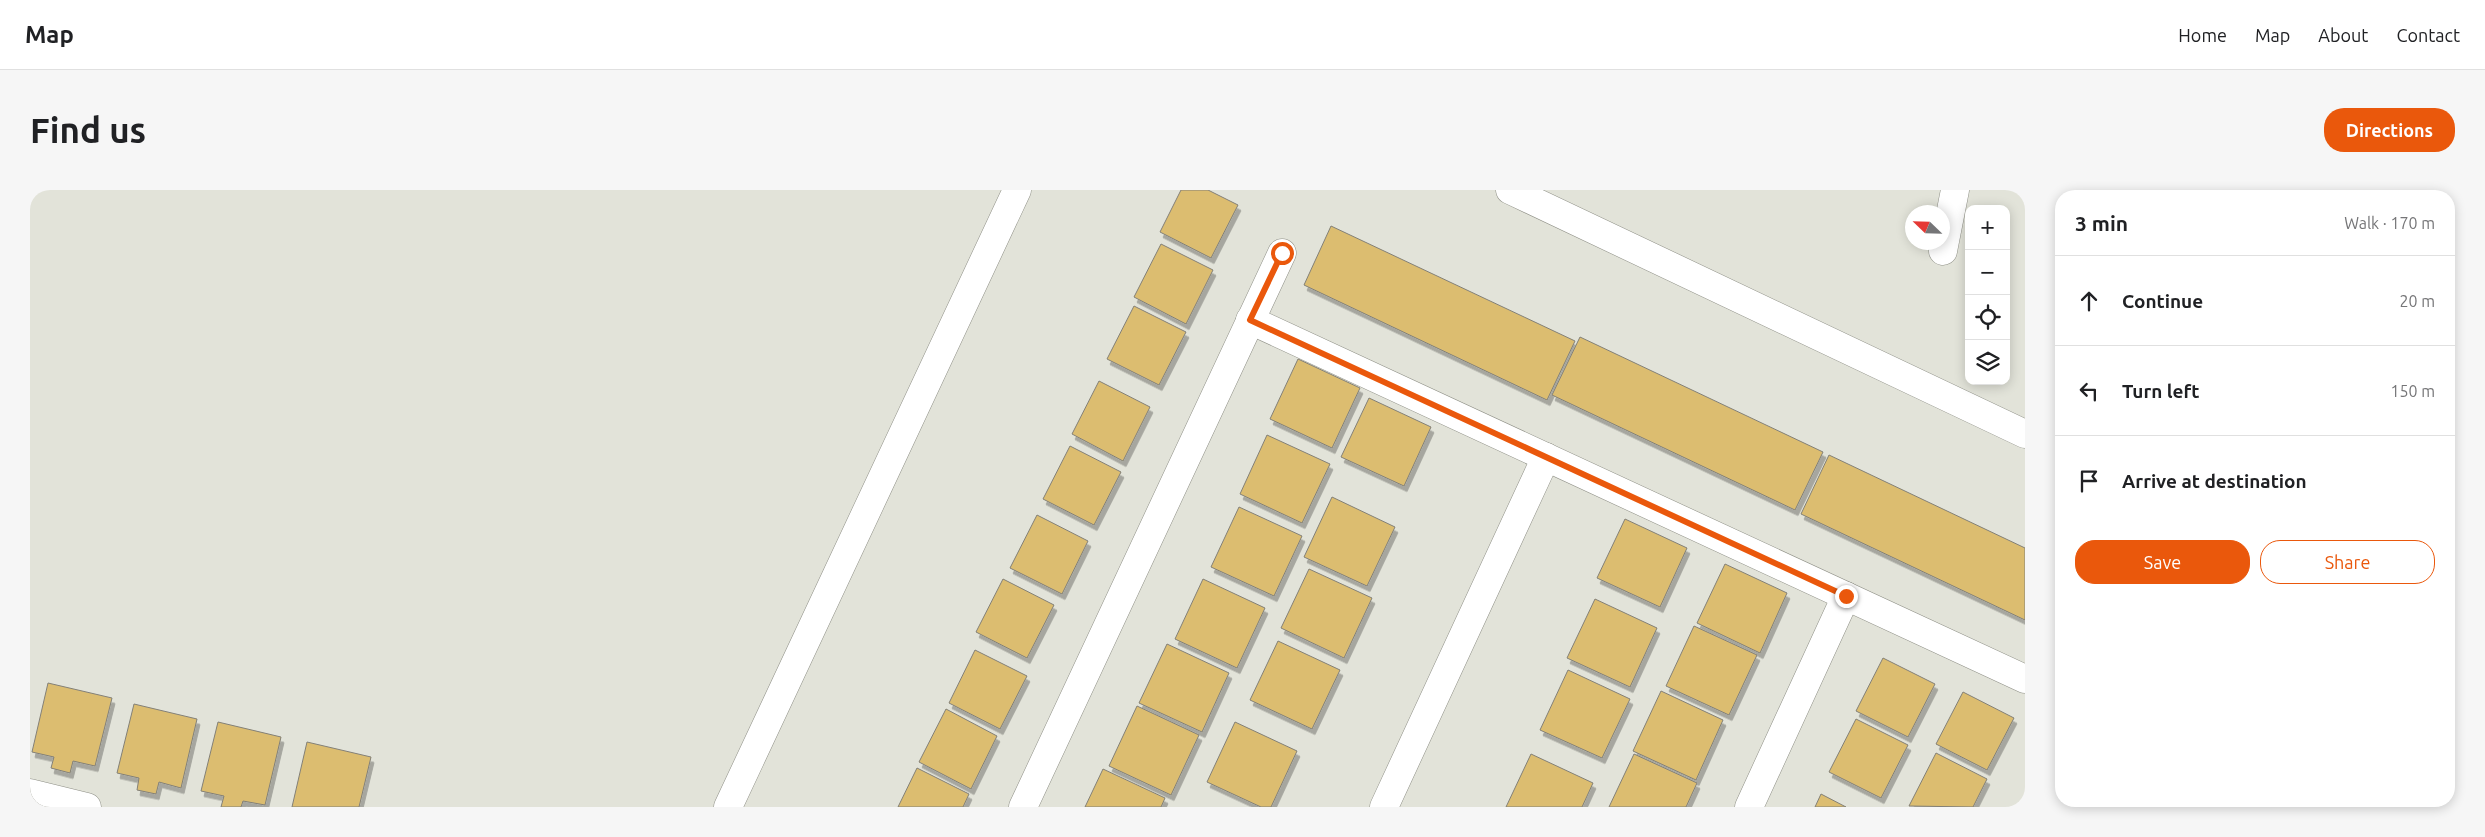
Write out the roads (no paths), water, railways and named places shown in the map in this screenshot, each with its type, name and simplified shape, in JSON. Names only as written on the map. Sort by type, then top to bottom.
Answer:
[{"type":"street","points":[[728,807],[1017,190]]},
{"type":"street","points":[[1510,190],[2025,434]]},
{"type":"street","points":[[1943,251],[1955,190]]},
{"type":"street","points":[[1023,807],[1282,253]]},
{"type":"street","points":[[1250,320],[2025,679]]},
{"type":"street","points":[[1384,807],[1546,457]]},
{"type":"street","points":[[1749,807],[1846,596]]},
{"type":"street","points":[[30,793],[87,807]]}]
